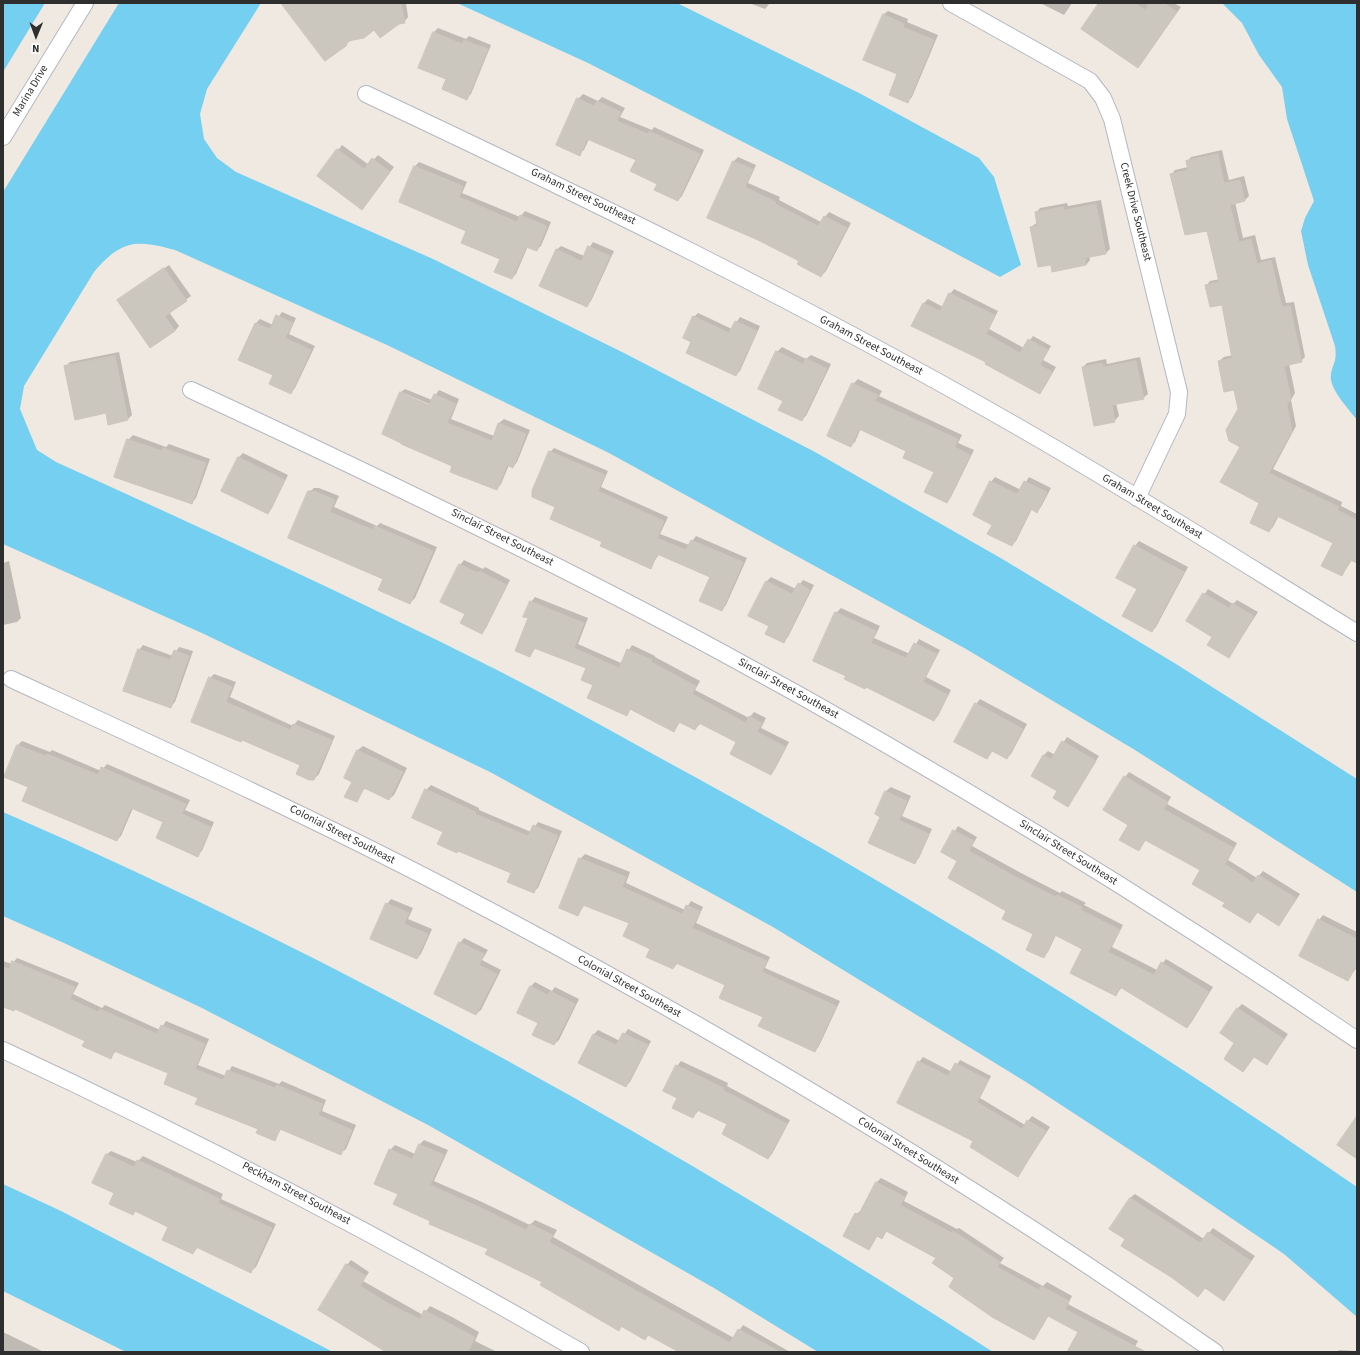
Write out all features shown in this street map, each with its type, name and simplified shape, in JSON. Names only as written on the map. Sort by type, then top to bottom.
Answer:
[{"type":"street","name":"Marina Drive","points":[[3,137],[85,3]]},
{"type":"street","name":"Creek Drive Southeast","points":[[951,3],[1090,81],[1103,98],[1112,119],[1179,392],[1177,414],[1137,498]]},
{"type":"street","name":"Graham Street Southeast","points":[[366,94],[527,169],[773,293],[1014,424],[1357,633]]},
{"type":"street","name":"Sinclair Street Southeast","points":[[191,390],[371,473],[489,531],[627,602],[824,709],[1064,850],[1182,924],[1357,1040]]},
{"type":"street","name":"Colonial Street Southeast","points":[[10,679],[223,776],[336,832],[455,892],[655,1001],[912,1153],[1097,1272],[1215,1352]]},
{"type":"street","name":"Peckham Street Southeast","points":[[3,1050],[178,1134],[291,1192],[404,1252],[581,1352]]},
{"type":"water","points":[[3,3],[45,3],[3,72]]},
{"type":"water","points":[[119,3],[261,3],[207,89],[200,114],[204,139],[217,158],[236,172],[433,259],[624,353],[815,452],[1004,560],[1176,664],[1357,779],[1357,892],[1135,750],[966,649],[609,453],[387,345],[175,250],[150,244],[130,245],[121,248],[104,261],[94,272],[24,386],[20,409],[37,450],[56,462],[278,564],[497,670],[780,824],[1031,973],[1195,1078],[1357,1187],[1357,1317],[1284,1254],[1153,1165],[1026,1082],[773,927],[490,772],[204,634],[3,544],[3,192]]},
{"type":"water","points":[[457,3],[677,3],[861,94],[979,158],[994,177],[1021,265],[1000,277],[804,173],[588,63]]},
{"type":"water","points":[[1222,3],[1357,3],[1357,420],[1336,392],[1331,380],[1336,351],[1335,346],[1308,265],[1301,231],[1305,218],[1314,201],[1287,119],[1282,87],[1259,55],[1242,23]]},
{"type":"water","points":[[3,812],[132,870],[259,931],[385,995],[509,1062],[632,1131],[754,1203],[874,1276],[993,1352],[818,1352],[714,1288],[428,1125],[200,1007],[3,916]]},
{"type":"water","points":[[3,1184],[61,1211],[333,1352],[126,1352],[3,1291]]},
{"type":"building","points":[[281,3],[401,3],[405,23],[399,24],[380,38],[374,30],[364,38],[348,41],[346,46],[325,61]]},
{"type":"building","points":[[1099,3],[1135,3],[1145,10],[1149,3],[1164,3],[1177,12],[1138,68],[1081,29]]},
{"type":"building","points":[[883,14],[904,24],[903,27],[934,40],[908,103],[889,95],[897,74],[863,60]]},
{"type":"building","points":[[433,32],[462,44],[464,40],[488,49],[467,100],[442,89],[446,79],[418,68]]},
{"type":"building","points":[[577,98],[594,106],[597,101],[621,112],[617,121],[648,134],[649,131],[700,154],[678,201],[654,190],[657,184],[630,171],[636,160],[587,139],[580,156],[556,145]]},
{"type":"building","points":[[337,149],[364,169],[372,158],[390,172],[362,210],[317,176]]},
{"type":"building","points":[[1218,154],[1224,183],[1240,180],[1245,201],[1230,205],[1239,242],[1251,239],[1257,264],[1271,260],[1282,307],[1290,306],[1302,362],[1284,366],[1291,398],[1287,405],[1292,431],[1269,473],[1339,507],[1337,510],[1357,520],[1357,563],[1350,560],[1342,576],[1321,566],[1333,543],[1277,516],[1269,532],[1250,523],[1259,503],[1220,482],[1240,447],[1229,441],[1226,430],[1238,409],[1234,390],[1224,392],[1218,361],[1232,358],[1222,305],[1210,307],[1205,285],[1219,282],[1207,231],[1185,235],[1170,174],[1188,170],[1186,161]]},
{"type":"building","points":[[733,161],[753,169],[745,187],[776,202],[775,204],[818,226],[824,216],[847,228],[821,277],[797,264],[799,261],[758,240],[707,218]]},
{"type":"building","points":[[414,166],[463,186],[459,197],[517,222],[520,215],[547,226],[537,251],[526,247],[512,279],[494,272],[500,259],[461,243],[466,231],[399,202]]},
{"type":"building","points":[[1096,204],[1106,254],[1085,258],[1086,265],[1052,272],[1051,265],[1038,267],[1030,227],[1037,226],[1035,212],[1063,207],[1064,210]]},
{"type":"building","points":[[588,246],[610,256],[587,307],[539,286],[556,249],[581,261]]},
{"type":"building","points":[[164,268],[187,301],[165,316],[175,331],[150,348],[117,300]]},
{"type":"building","points":[[949,293],[995,315],[986,334],[1020,353],[1028,339],[1048,350],[1040,365],[1052,372],[1040,394],[985,364],[986,362],[911,326],[923,303],[940,311]]},
{"type":"building","points":[[276,315],[293,323],[285,338],[311,350],[291,394],[269,384],[273,375],[238,360],[255,323],[270,329]]},
{"type":"building","points":[[693,316],[729,333],[735,321],[757,331],[736,376],[686,353],[691,342],[683,338]]},
{"type":"building","points":[[776,351],[803,364],[806,358],[827,369],[802,421],[778,410],[783,401],[758,389]]},
{"type":"building","points":[[115,356],[128,420],[108,425],[106,413],[75,420],[64,366]]},
{"type":"building","points":[[1136,361],[1144,399],[1112,405],[1115,422],[1094,426],[1082,367],[1102,363],[1103,367]]},
{"type":"building","points":[[852,383],[878,395],[875,401],[958,439],[955,447],[970,455],[947,503],[924,492],[934,472],[903,458],[906,451],[859,429],[851,447],[827,436]]},
{"type":"building","points":[[400,392],[429,405],[434,394],[456,404],[447,423],[492,441],[498,423],[526,434],[513,468],[507,465],[497,490],[450,472],[452,466],[382,434]]},
{"type":"building","points":[[127,439],[162,451],[163,448],[206,463],[192,504],[114,477]]},
{"type":"building","points":[[549,451],[605,475],[598,491],[664,521],[657,538],[686,550],[691,540],[743,562],[722,611],[699,601],[710,577],[657,554],[651,569],[600,546],[602,542],[550,519],[555,507],[532,497],[532,491]]},
{"type":"building","points":[[238,457],[285,480],[268,514],[221,491]]},
{"type":"building","points":[[990,481],[1017,494],[1024,481],[1047,492],[1037,513],[1031,509],[1012,546],[987,534],[992,525],[973,515]]},
{"type":"building","points":[[308,491],[314,491],[335,500],[330,512],[373,530],[375,526],[433,551],[410,604],[378,590],[383,579],[288,538]]},
{"type":"building","points":[[1134,545],[1184,572],[1152,632],[1122,616],[1137,589],[1116,578]]},
{"type":"building","points":[[459,564],[478,573],[479,571],[507,585],[482,634],[460,623],[465,614],[440,602]]},
{"type":"building","points":[[766,581],[792,594],[798,583],[810,590],[784,643],[765,634],[769,626],[748,616]]},
{"type":"building","points":[[1203,593],[1229,608],[1232,603],[1254,616],[1229,658],[1207,645],[1212,637],[1186,621]]},
{"type":"building","points":[[530,601],[584,623],[574,648],[619,668],[627,649],[652,660],[651,662],[696,686],[692,694],[746,723],[749,716],[762,723],[757,732],[786,747],[771,775],[730,754],[736,742],[699,723],[695,730],[679,722],[674,732],[630,709],[627,716],[587,698],[593,685],[581,680],[586,668],[534,648],[530,657],[515,651],[528,618],[523,617]]},
{"type":"building","points":[[835,612],[876,631],[871,643],[906,658],[914,643],[937,654],[923,682],[948,695],[934,721],[866,687],[865,689],[844,679],[846,676],[813,661]]},
{"type":"building","points":[[138,649],[170,660],[174,650],[189,656],[171,708],[123,691]]},
{"type":"building","points":[[209,677],[232,687],[226,702],[290,730],[293,724],[332,740],[314,780],[309,780],[296,774],[300,765],[242,740],[241,742],[191,722]]},
{"type":"building","points":[[975,703],[1023,729],[1007,759],[992,751],[987,759],[954,742]]},
{"type":"building","points":[[1062,741],[1096,761],[1068,807],[1053,798],[1057,791],[1031,776],[1043,755],[1051,759]]},
{"type":"building","points":[[17,745],[46,756],[47,754],[98,775],[101,767],[186,804],[182,814],[211,827],[198,857],[156,838],[163,822],[131,808],[117,841],[22,801],[28,787],[4,777]]},
{"type":"building","points":[[357,750],[403,772],[389,800],[364,788],[357,802],[344,797],[352,782],[344,778]]},
{"type":"building","points":[[1124,776],[1168,802],[1163,809],[1234,848],[1225,864],[1253,883],[1258,875],[1296,898],[1279,926],[1257,912],[1250,923],[1222,906],[1225,903],[1192,884],[1200,870],[1145,840],[1139,851],[1119,840],[1128,825],[1103,810]]},
{"type":"building","points":[[425,789],[476,812],[475,814],[528,836],[533,825],[558,836],[534,893],[507,882],[511,873],[437,844],[443,832],[412,818]]},
{"type":"building","points":[[885,791],[907,801],[899,820],[929,834],[915,864],[868,843],[880,817],[875,814]]},
{"type":"building","points":[[953,830],[974,841],[969,851],[1056,897],[1057,895],[1082,907],[1081,910],[1120,930],[1108,952],[1154,975],[1161,962],[1209,992],[1187,1028],[1120,987],[1116,996],[1070,973],[1082,949],[1055,935],[1044,958],[1026,950],[1033,934],[1002,919],[1006,911],[948,878],[957,861],[941,852]]},
{"type":"building","points":[[579,858],[626,877],[622,887],[682,914],[686,905],[700,911],[692,928],[767,961],[762,972],[836,1006],[815,1052],[758,1026],[763,1017],[719,998],[725,985],[676,963],[673,969],[646,957],[650,949],[623,936],[629,923],[583,905],[578,916],[559,908]]},
{"type":"building","points":[[386,903],[409,913],[404,924],[428,934],[417,959],[370,939]]},
{"type":"building","points":[[1318,919],[1357,939],[1357,964],[1348,981],[1299,956]]},
{"type":"building","points":[[459,942],[484,954],[479,965],[497,974],[476,1015],[434,994]]},
{"type":"building","points":[[12,961],[75,987],[70,999],[98,1012],[100,1009],[157,1034],[161,1025],[205,1044],[195,1069],[223,1080],[227,1070],[275,1088],[277,1085],[323,1104],[318,1115],[352,1130],[341,1155],[280,1129],[275,1141],[256,1133],[258,1129],[195,1104],[198,1098],[164,1084],[168,1073],[114,1051],[111,1059],[82,1046],[85,1041],[15,1009],[14,1011],[3,1007],[3,967],[9,969]]},
{"type":"building","points":[[530,986],[548,995],[550,991],[575,1004],[554,1045],[532,1035],[538,1023],[517,1013]]},
{"type":"building","points":[[1237,1008],[1284,1039],[1267,1065],[1254,1057],[1243,1072],[1224,1059],[1234,1043],[1220,1033]]},
{"type":"building","points":[[623,1033],[648,1045],[626,1087],[578,1063],[593,1034],[616,1045]]},
{"type":"building","points":[[918,1061],[948,1076],[955,1063],[988,1080],[977,1102],[1022,1129],[1027,1120],[1046,1131],[1018,1177],[970,1147],[973,1141],[897,1103]]},
{"type":"building","points":[[676,1065],[724,1088],[723,1090],[787,1124],[768,1159],[722,1134],[727,1124],[697,1110],[693,1118],[672,1108],[677,1098],[663,1091]]},
{"type":"building","points":[[1357,1116],[1357,1159],[1337,1145]]},
{"type":"building","points":[[419,1144],[444,1155],[430,1185],[526,1230],[530,1224],[553,1235],[549,1242],[730,1343],[738,1329],[780,1352],[679,1352],[648,1335],[645,1340],[621,1326],[619,1331],[540,1285],[542,1282],[485,1254],[488,1249],[429,1224],[430,1221],[393,1204],[398,1194],[374,1184],[389,1149],[412,1159]]},
{"type":"building","points":[[106,1154],[134,1167],[137,1160],[162,1171],[220,1199],[218,1203],[272,1228],[251,1273],[196,1247],[193,1254],[162,1240],[168,1227],[135,1211],[133,1215],[109,1204],[114,1193],[92,1183]]},
{"type":"building","points":[[876,1182],[905,1197],[900,1205],[952,1233],[953,1231],[1000,1262],[997,1267],[1039,1290],[1041,1286],[1069,1301],[1065,1309],[1146,1352],[1067,1352],[1078,1332],[1048,1316],[1034,1340],[992,1317],[949,1287],[954,1278],[932,1263],[936,1258],[886,1231],[882,1239],[877,1236],[869,1250],[843,1236],[855,1213],[858,1215]]},
{"type":"building","points":[[1130,1198],[1200,1243],[1208,1232],[1251,1261],[1224,1301],[1205,1288],[1198,1297],[1171,1277],[1121,1246],[1125,1239],[1109,1229]]},
{"type":"building","points":[[346,1264],[366,1276],[360,1286],[389,1304],[420,1319],[424,1310],[475,1337],[468,1352],[386,1352],[318,1310]]}]
